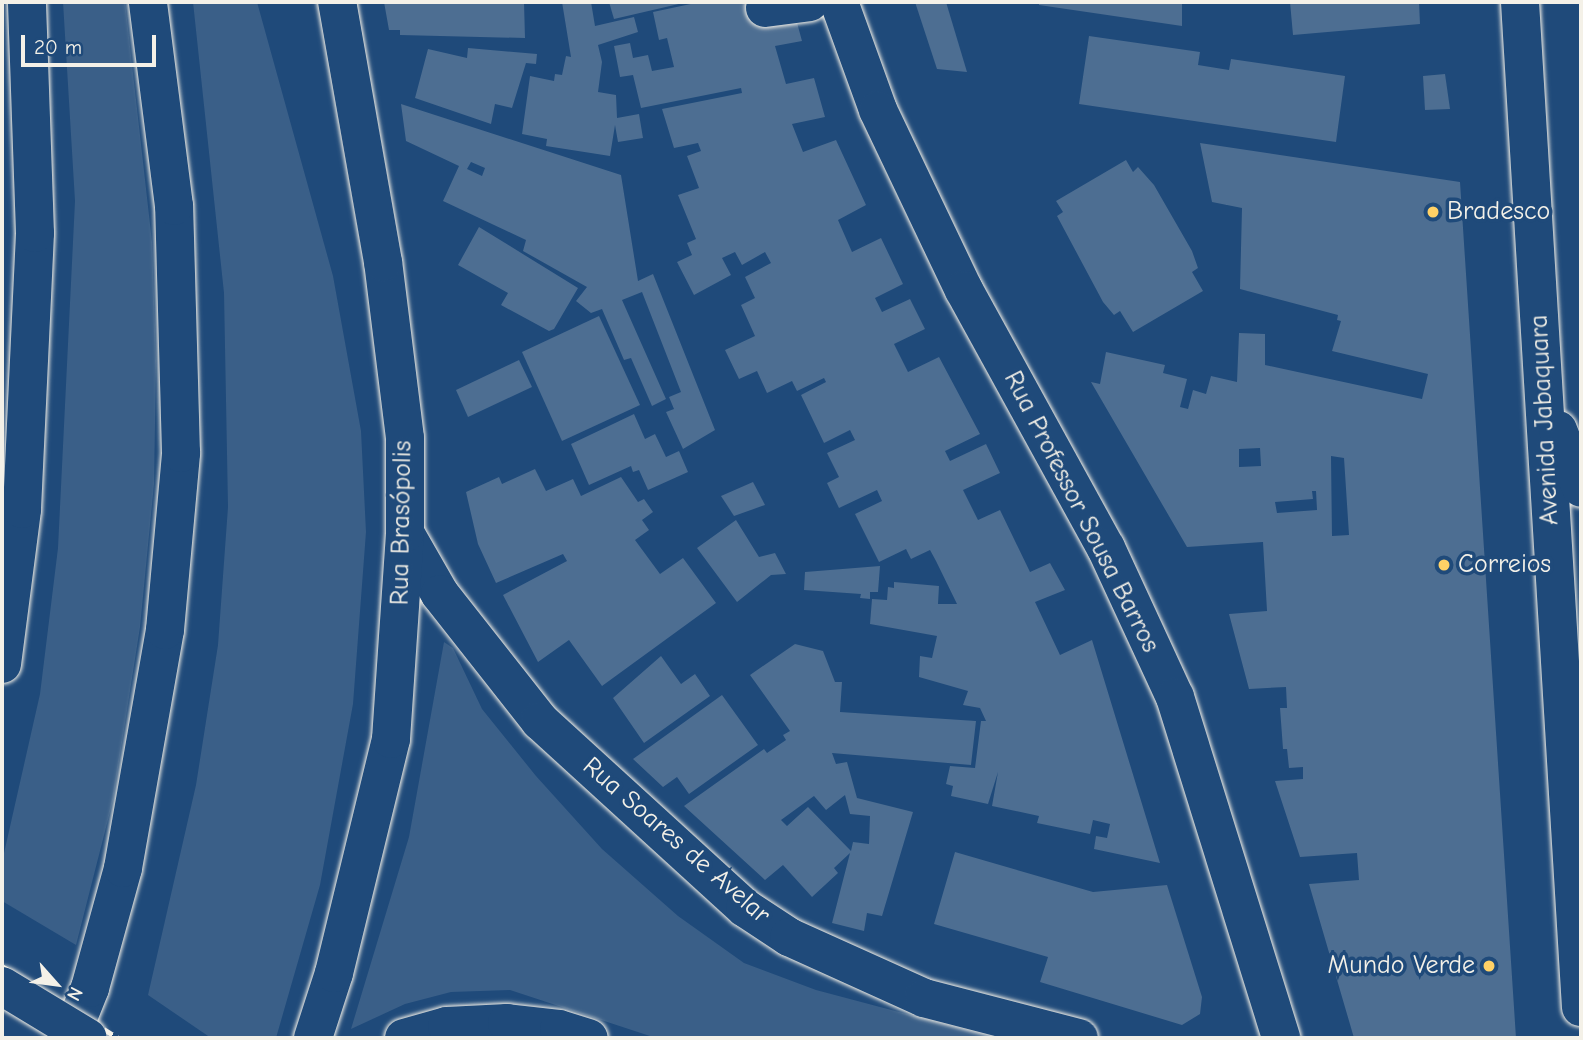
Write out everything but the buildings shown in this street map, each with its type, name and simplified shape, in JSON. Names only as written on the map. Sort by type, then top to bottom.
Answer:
[{"type":"main road","points":[[2,664],[22,509],[35,233],[27,2]]},
{"type":"main road","points":[[70,1038],[90,988],[123,868],[164,630],[181,453],[174,206],[148,2]]},
{"type":"main road","name":"Rua Brasópolis","points":[[313,1038],[334,973],[391,739],[405,533],[405,438],[383,262],[337,2]]},
{"type":"main road","points":[[765,8],[810,2]]},
{"type":"main road","name":"Rua Professor Sousa Barros","points":[[839,2],[878,110],[958,278],[1106,548],[1175,697],[1281,1038]]},
{"type":"main road","name":"Avenida Jabaquara","points":[[1520,2],[1581,1007]]},
{"type":"main road","points":[[1544,392],[1581,488]]},
{"type":"main road","name":"Rua Soares de Avelar","points":[[405,533],[440,594],[540,721],[746,908],[789,937],[924,998],[1079,1038]]},
{"type":"main road","points":[[2,986],[88,1038]]},
{"type":"main road","points":[[404,1038],[447,1026],[507,1023],[559,1029],[589,1038]]},
{"type":"shaded area","points":[[63,2],[125,2],[152,242],[156,361],[154,484],[140,627],[113,800],[76,945],[2,901],[2,862],[40,694],[58,548],[75,201]]},
{"type":"shaded area","points":[[193,2],[257,2],[333,276],[361,431],[366,532],[353,704],[320,885],[276,1038],[211,1038],[148,995],[196,785],[218,645],[228,507],[224,293]]},
{"type":"shaded area","points":[[444,642],[453,648],[482,709],[536,776],[602,849],[678,916],[744,963],[816,990],[997,1038],[656,1038],[510,990],[451,992],[405,1004],[351,1029],[409,837]]},
{"type":"railway","points":[[2,966],[118,1038]]},
{"type":"railway","points":[[2,995],[73,1038]]},
{"type":"place","name":"Bradesco","points":[[1433,212]]},
{"type":"place","name":"Correios","points":[[1444,565]]},
{"type":"place","name":"Mundo Verde","points":[[1489,966]]}]
